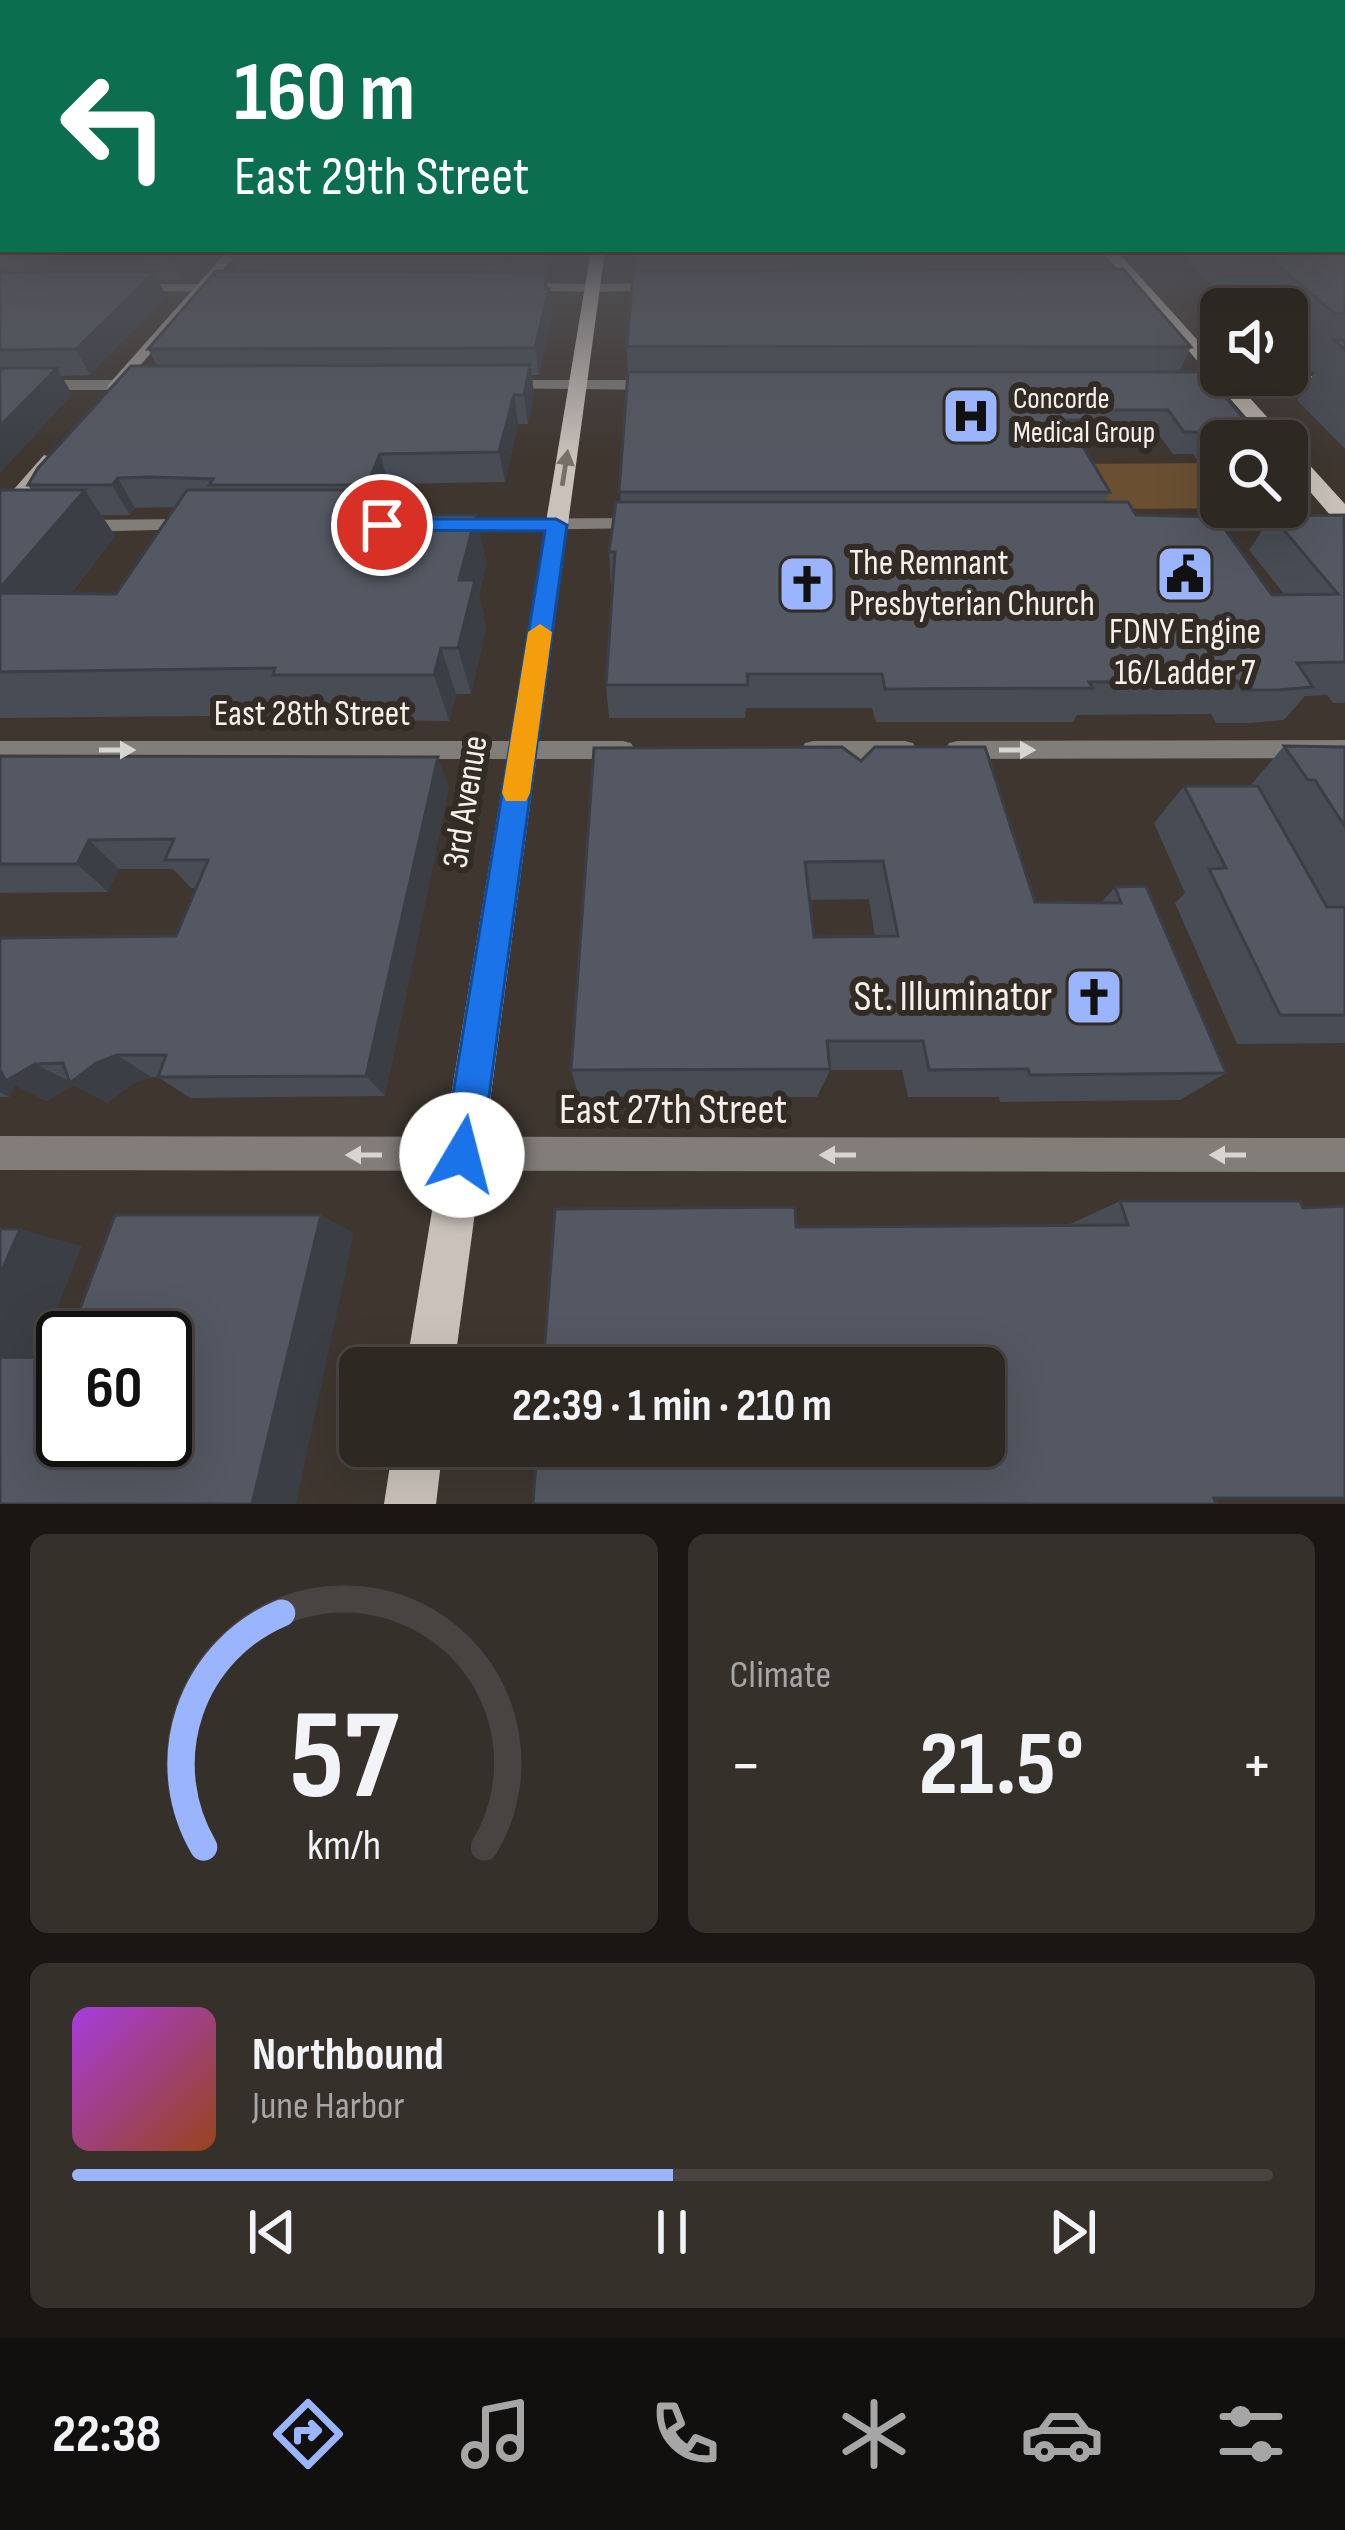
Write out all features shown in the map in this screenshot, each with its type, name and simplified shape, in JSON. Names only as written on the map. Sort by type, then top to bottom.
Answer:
[{"type":"main road","points":[[90,414],[173,320]]},
{"type":"main road","name":"3rd Avenue","points":[[433,1347],[588,320]]},
{"type":"main road","points":[[1167,320],[1200,361]]},
{"type":"main road","points":[[1308,381],[1345,380]]},
{"type":"main road","points":[[1231,396],[1256,420]]},
{"type":"main road","points":[[5,522],[60,448]]},
{"type":"main road","points":[[1308,477],[1345,521]]},
{"type":"main road","points":[[410,1504],[415,1467]]},
{"type":"street","points":[[0,385],[169,385]]},
{"type":"street","points":[[478,385],[669,385]]},
{"type":"street","points":[[1169,524],[1345,521]]},
{"type":"street","points":[[421,525],[671,524]]},
{"type":"street","points":[[46,526],[203,526]]},
{"type":"street","points":[[792,750],[1345,749]]},
{"type":"street","name":"East 28th Street","points":[[0,750],[655,750]]},
{"type":"street","name":"East 27th Street","points":[[0,1153],[1345,1155]]},
{"type":"shaded area","points":[[1200,463],[1200,508],[1096,509],[1070,464]]},
{"type":"building","points":[[0,320],[106,320],[76,349],[0,350]]},
{"type":"building","points":[[173,320],[542,320],[535,348],[148,349]]},
{"type":"building","points":[[629,320],[1168,320],[1191,347],[627,346]]},
{"type":"building","points":[[530,365],[524,395],[514,395],[499,452],[380,454],[367,485],[209,485],[213,479],[150,477],[118,478],[112,485],[28,485],[131,366]]},
{"type":"building","points":[[0,368],[57,368],[0,426]]},
{"type":"building","points":[[628,372],[1200,372],[1200,396],[1225,396],[1245,420],[1200,420],[1200,432],[1184,432],[1168,410],[1083,410],[1089,420],[1067,420],[1110,492],[619,492]]},
{"type":"building","points":[[0,490],[85,490],[0,588]]},
{"type":"building","points":[[187,490],[352,490],[346,505],[371,505],[367,515],[476,515],[459,580],[475,580],[458,648],[441,648],[434,675],[273,675],[275,668],[0,672],[0,593],[116,594]]},
{"type":"building","points":[[616,502],[1128,502],[1136,515],[1200,517],[1200,528],[1224,528],[1272,595],[1338,594],[1282,528],[1308,528],[1308,516],[1344,515],[1345,662],[1297,663],[1313,687],[1278,690],[1242,690],[1237,681],[1089,682],[1093,688],[885,689],[882,674],[747,674],[748,685],[606,685],[615,552],[609,552]]},
{"type":"building","points":[[1284,746],[1345,747],[1345,827],[1315,780],[1308,780]]},
{"type":"building","points":[[842,747],[861,761],[875,747],[985,747],[1035,902],[1121,903],[1115,887],[1146,886],[1226,1073],[1030,1075],[1028,1069],[929,1070],[923,1041],[827,1041],[830,1069],[571,1070],[594,748]],"holes":[[[883,861],[898,936],[814,937],[805,862]]]},
{"type":"building","points":[[0,756],[438,757],[366,1076],[158,1077],[166,1055],[117,1055],[96,1063],[70,1083],[63,1063],[35,1064],[6,1081],[0,1070],[0,938],[176,936],[208,860],[165,860],[174,839],[89,840],[77,864],[0,864]]},
{"type":"building","points":[[1184,786],[1258,786],[1327,907],[1345,907],[1345,1015],[1280,1015],[1209,869],[1226,868]]},
{"type":"building","points":[[1120,1201],[1300,1201],[1303,1208],[1345,1206],[1345,1498],[1214,1498],[1216,1504],[533,1504],[536,1467],[1005,1467],[1005,1347],[545,1347],[555,1209],[795,1207],[796,1227],[1128,1225]]},
{"type":"building","points":[[115,1215],[321,1215],[252,1504],[0,1504],[0,1357],[36,1358],[36,1467],[192,1467],[192,1311],[79,1311]]},
{"type":"building","points":[[0,1229],[20,1229],[0,1275]]},
{"type":"slow traffic","points":[[516,793],[540,632]]},
{"type":"place","name":"Concorde Medical Group","points":[[971,416]]},
{"type":"place","name":"FDNY Engine 16/Ladder 7","points":[[1185,574]]},
{"type":"place","name":"The Remnant Presbyterian Church","points":[[807,584]]},
{"type":"place","name":"St. Illuminator","points":[[1094,997]]},
{"type":"route","points":[[382,525],[556,525],[462,1155]]}]
